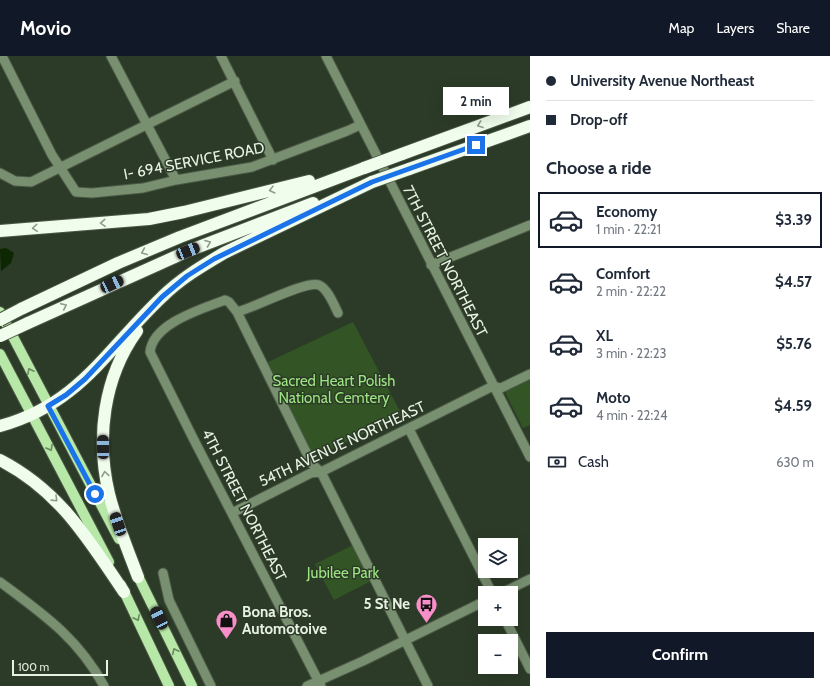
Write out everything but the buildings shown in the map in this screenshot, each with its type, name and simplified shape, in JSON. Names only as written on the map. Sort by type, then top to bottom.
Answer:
[{"type":"highway","points":[[0,320],[118,264],[186,234],[530,107]]},
{"type":"highway","points":[[0,336],[188,251],[409,168],[530,126]]},
{"type":"highway","points":[[0,231],[156,218],[364,168]]},
{"type":"highway","points":[[0,426],[31,414],[66,395],[85,379],[155,304],[178,284],[224,253],[372,182]]},
{"type":"highway","points":[[138,577],[115,514],[108,489],[103,454],[104,414],[114,375],[129,344],[154,308],[178,284]]},
{"type":"highway","points":[[0,460],[36,482],[64,508],[80,527],[124,592]]},
{"type":"main road","points":[[0,312],[138,577],[192,686]]},
{"type":"main road","points":[[0,354],[124,592],[169,686]]},
{"type":"street","points":[[2,56],[60,168]]},
{"type":"street","points":[[111,56],[176,180]]},
{"type":"street","points":[[221,56],[273,160]]},
{"type":"street","name":"7TH STREET NORTHEAST","points":[[326,56],[530,457]]},
{"type":"street","points":[[0,173],[16,181],[25,183],[31,182],[234,81]]},
{"type":"street","name":"I- 694 SERVICE ROAD","points":[[60,168],[76,192],[92,193],[144,188],[176,180],[252,167],[360,125]]},
{"type":"street","points":[[431,265],[529,227]]},
{"type":"street","points":[[338,314],[326,290],[319,285],[306,285],[237,312],[312,464],[321,472],[428,686]]},
{"type":"street","name":"4TH STREET NORTHEAST","points":[[237,312],[230,302],[225,300],[186,316],[165,328],[157,335],[151,344],[150,352],[320,683]]},
{"type":"street","name":"54TH AVENUE NORTHEAST","points":[[232,513],[311,473],[321,472],[493,386],[501,388],[530,374]]},
{"type":"street","points":[[409,428],[488,586]]},
{"type":"street","points":[[163,573],[168,600],[211,686]]},
{"type":"street","points":[[516,586],[530,579]]},
{"type":"street","points":[[0,582],[48,618],[82,651],[104,686]]},
{"type":"street","points":[[307,686],[320,683],[478,604]]},
{"type":"street","points":[[508,626],[530,669]]},
{"type":"green space","name":"Sacred Heart Polish National Cemtery","points":[[353,322],[402,415],[314,458],[266,363]]},
{"type":"green space","points":[[530,379],[530,425],[523,428],[506,394],[506,391]]},
{"type":"green space","name":"Jubilee Park","points":[[353,545],[371,581],[334,600],[315,564]]},
{"type":"shaded area","points":[[6,248],[14,253],[11,263],[1,271],[0,249]]},
{"type":"place","name":"5 St Ne","points":[[426,624]]},
{"type":"place","name":"Bona Bros. Automotoive","points":[[227,640]]},
{"type":"route","points":[[95,494],[48,406],[78,386],[162,297],[187,276],[224,253],[372,182],[476,145]]}]
